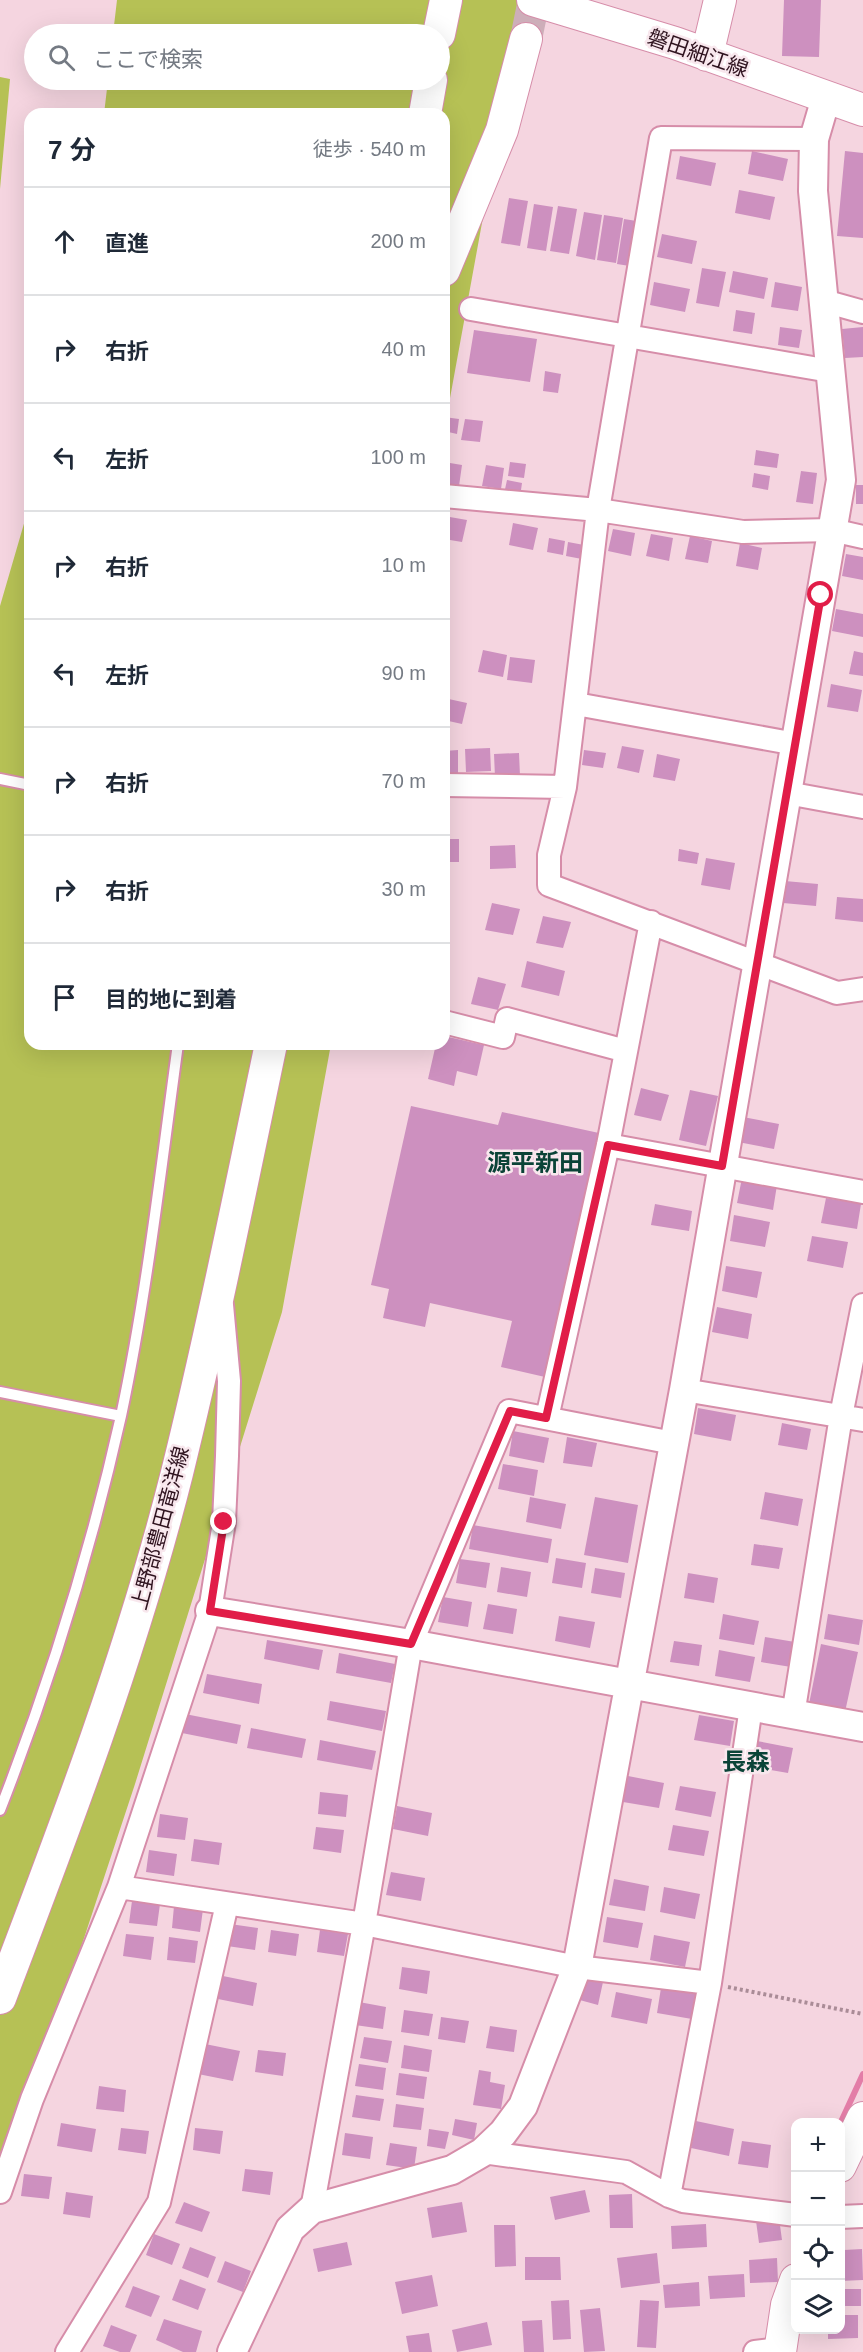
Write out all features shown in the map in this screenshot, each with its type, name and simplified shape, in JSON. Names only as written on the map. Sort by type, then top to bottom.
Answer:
[{"type":"main road","points":[[441,24],[446,0]]},
{"type":"main road","name":"磐田細江線","points":[[533,0],[707,55],[863,110]]},
{"type":"main road","points":[[707,55],[720,0]]},
{"type":"main road","points":[[450,256],[502,130],[525,39]]},
{"type":"main road","points":[[426,108],[429,90]]},
{"type":"main road","name":"上野部豊田竜洋線","points":[[0,1998],[54,1857],[132,1631],[176,1474],[270,1050]]},
{"type":"main road","points":[[845,2156],[863,2118]]},
{"type":"main road","points":[[772,2351],[791,2292]]},
{"type":"street","points":[[232,2352],[290,2229],[312,2209],[452,2170],[483,2152],[503,2133],[523,2106],[577,1966],[627,1684],[684,1390],[841,480],[813,191],[814,139],[826,98]]},
{"type":"street","points":[[814,139],[661,138],[598,510],[565,786],[549,855],[549,885],[757,961],[837,993],[863,989]]},
{"type":"street","points":[[824,301],[863,312]]},
{"type":"street","points":[[471,309],[830,371]]},
{"type":"street","points":[[450,497],[598,510],[743,532],[832,530],[863,537]]},
{"type":"street","points":[[576,704],[796,744]]},
{"type":"street","points":[[450,784],[565,786]]},
{"type":"street","points":[[787,793],[863,807]]},
{"type":"street","points":[[546,1418],[608,1145],[651,922]]},
{"type":"street","points":[[450,1024],[503,1037],[507,1019],[626,1051]]},
{"type":"street","points":[[608,1145],[863,1192]]},
{"type":"street","points":[[0,2192],[32,2098],[119,1887],[210,1611],[224,1522],[227,1456],[229,1382],[220,1283]]},
{"type":"street","points":[[792,1715],[852,1418],[863,1305]]},
{"type":"street","points":[[684,1390],[852,1418]]},
{"type":"street","points":[[312,2209],[364,1924],[411,1644],[510,1411],[673,1443]]},
{"type":"street","points":[[210,1611],[411,1644],[863,1727]]},
{"type":"street","points":[[669,2196],[710,1983],[751,1707]]},
{"type":"street","points":[[119,1887],[364,1924],[577,1966],[710,1983]]},
{"type":"street","points":[[67,2352],[159,2202],[227,1904]]},
{"type":"street","points":[[483,2152],[626,2172],[669,2196],[683,2201],[791,2214]]},
{"type":"street","points":[[845,2217],[863,2216]]},
{"type":"lane","points":[[0,779],[24,784]]},
{"type":"lane","points":[[0,1810],[70,1613],[121,1416],[145,1277],[177,1050]]},
{"type":"lane","points":[[0,1392],[121,1416]]},
{"type":"path","points":[[710,1983],[863,2014]]},
{"type":"green space","points":[[117,0],[518,0],[486,201],[450,398],[450,108],[105,108],[107,90],[450,90],[450,24],[114,24]]},
{"type":"green space","points":[[0,77],[10,79],[0,189]]},
{"type":"green space","points":[[24,524],[24,1050],[330,1050],[282,1312],[135,1784],[0,2192],[0,606]]},
{"type":"building","points":[[784,0],[821,0],[819,57],[782,56]]},
{"type":"building","points":[[752,151],[788,159],[783,181],[748,174]]},
{"type":"building","points":[[845,151],[863,153],[863,238],[837,236]]},
{"type":"building","points":[[680,156],[716,163],[711,186],[676,179]]},
{"type":"building","points":[[739,190],[775,197],[770,220],[735,213]]},
{"type":"building","points":[[509,198],[528,201],[520,246],[501,243]]},
{"type":"building","points":[[534,204],[553,207],[546,251],[527,248]]},
{"type":"building","points":[[558,206],[577,209],[569,254],[550,251]]},
{"type":"building","points":[[584,212],[602,215],[595,260],[576,256]]},
{"type":"building","points":[[604,215],[623,218],[616,263],[597,260]]},
{"type":"building","points":[[624,219],[643,222],[636,267],[617,264]]},
{"type":"building","points":[[662,234],[697,241],[692,264],[657,257]]},
{"type":"building","points":[[702,268],[726,272],[719,307],[696,303]]},
{"type":"building","points":[[733,271],[768,278],[764,299],[729,292]]},
{"type":"building","points":[[654,282],[690,289],[685,312],[650,305]]},
{"type":"building","points":[[775,282],[802,287],[798,311],[771,307]]},
{"type":"building","points":[[736,310],[755,313],[752,334],[733,331]]},
{"type":"building","points":[[780,327],[802,330],[799,348],[778,345]]},
{"type":"building","points":[[863,327],[863,357],[845,358],[842,329]]},
{"type":"building","points":[[474,330],[537,339],[530,382],[467,373]]},
{"type":"building","points":[[545,371],[561,374],[558,393],[543,391]]},
{"type":"building","points":[[450,418],[459,419],[457,434],[450,432]]},
{"type":"building","points":[[465,419],[483,421],[480,442],[461,440]]},
{"type":"building","points":[[756,450],[779,454],[777,468],[754,465]]},
{"type":"building","points":[[510,462],[526,464],[524,478],[508,476]]},
{"type":"building","points":[[450,463],[462,465],[459,486],[450,485]]},
{"type":"building","points":[[486,465],[504,468],[501,489],[482,486]]},
{"type":"building","points":[[801,471],[817,473],[813,504],[796,502]]},
{"type":"building","points":[[754,473],[770,476],[768,490],[752,487]]},
{"type":"building","points":[[507,480],[522,483],[520,497],[504,494]]},
{"type":"building","points":[[856,485],[863,485],[863,504],[856,504]]},
{"type":"building","points":[[450,517],[467,520],[462,542],[450,540]]},
{"type":"building","points":[[513,523],[538,528],[533,550],[509,545]]},
{"type":"building","points":[[613,529],[635,533],[631,556],[608,551]]},
{"type":"building","points":[[651,534],[673,538],[669,561],[646,556]]},
{"type":"building","points":[[690,536],[712,541],[708,563],[685,559]]},
{"type":"building","points":[[549,538],[565,541],[563,555],[547,552]]},
{"type":"building","points":[[568,542],[584,545],[582,559],[566,556]]},
{"type":"building","points":[[740,543],[762,548],[758,570],[736,566]]},
{"type":"building","points":[[846,554],[863,557],[863,580],[842,576]]},
{"type":"building","points":[[836,609],[863,614],[863,637],[832,631]]},
{"type":"building","points":[[483,650],[507,655],[503,677],[478,672]]},
{"type":"building","points":[[854,651],[863,653],[863,676],[849,674]]},
{"type":"building","points":[[510,657],[535,660],[532,683],[507,680]]},
{"type":"building","points":[[831,684],[862,690],[858,712],[827,707]]},
{"type":"building","points":[[450,699],[467,703],[462,724],[450,721]]},
{"type":"building","points":[[622,746],[644,750],[639,773],[617,768]]},
{"type":"building","points":[[490,748],[491,771],[466,772],[465,749]]},
{"type":"building","points":[[458,750],[458,773],[450,773],[450,751]]},
{"type":"building","points":[[584,750],[606,753],[603,768],[582,765]]},
{"type":"building","points":[[519,753],[520,776],[495,777],[494,754]]},
{"type":"building","points":[[657,754],[680,759],[675,781],[653,777]]},
{"type":"building","points":[[450,839],[459,839],[459,862],[450,862]]},
{"type":"building","points":[[515,845],[516,868],[490,869],[490,846]]},
{"type":"building","points":[[679,849],[699,853],[697,864],[678,861]]},
{"type":"building","points":[[706,858],[735,863],[730,890],[701,885]]},
{"type":"building","points":[[785,881],[818,884],[816,906],[783,903]]},
{"type":"building","points":[[837,897],[863,899],[863,922],[835,919]]},
{"type":"building","points":[[492,903],[520,909],[513,935],[485,930]]},
{"type":"building","points":[[543,916],[571,922],[563,948],[536,943]]},
{"type":"building","points":[[527,961],[565,971],[559,996],[521,987]]},
{"type":"building","points":[[478,977],[506,984],[498,1010],[471,1004]]},
{"type":"building","points":[[450,1037],[484,1045],[477,1076],[457,1071],[454,1086],[428,1079],[435,1050],[450,1050]]},
{"type":"building","points":[[641,1088],[669,1095],[661,1121],[634,1115]]},
{"type":"building","points":[[690,1090],[718,1096],[706,1146],[679,1140]]},
{"type":"building","points":[[411,1106],[498,1125],[502,1112],[599,1133],[545,1377],[501,1367],[512,1321],[430,1303],[425,1327],[383,1318],[389,1289],[371,1285]]},
{"type":"building","points":[[743,1117],[779,1124],[774,1149],[738,1142]]},
{"type":"building","points":[[742,1178],[777,1185],[773,1210],[737,1203]]},
{"type":"building","points":[[826,1198],[861,1204],[857,1229],[821,1223]]},
{"type":"building","points":[[655,1204],[692,1211],[689,1231],[651,1225]]},
{"type":"building","points":[[734,1215],[770,1222],[765,1247],[730,1241]]},
{"type":"building","points":[[812,1236],[848,1242],[843,1268],[807,1261]]},
{"type":"building","points":[[726,1266],[762,1272],[757,1298],[722,1291]]},
{"type":"building","points":[[717,1307],[752,1314],[748,1339],[712,1332]]},
{"type":"building","points":[[698,1408],[736,1415],[731,1441],[694,1434]]},
{"type":"building","points":[[782,1423],[811,1429],[807,1450],[778,1445]]},
{"type":"building","points":[[513,1431],[549,1438],[544,1463],[509,1456]]},
{"type":"building","points":[[567,1437],[597,1443],[592,1467],[563,1463]]},
{"type":"building","points":[[503,1464],[538,1470],[534,1496],[498,1489]]},
{"type":"building","points":[[765,1492],[803,1499],[798,1526],[760,1519]]},
{"type":"building","points":[[530,1497],[566,1504],[561,1529],[526,1522]]},
{"type":"building","points":[[595,1497],[638,1505],[628,1563],[584,1555]]},
{"type":"building","points":[[473,1525],[552,1539],[548,1563],[469,1549]]},
{"type":"building","points":[[754,1544],[783,1548],[779,1569],[751,1565]]},
{"type":"building","points":[[556,1558],[586,1563],[582,1588],[552,1583]]},
{"type":"building","points":[[460,1559],[490,1563],[486,1588],[456,1583]]},
{"type":"building","points":[[501,1567],[531,1572],[527,1597],[497,1592]]},
{"type":"building","points":[[595,1568],[625,1573],[621,1598],[591,1593]]},
{"type":"building","points":[[688,1573],[718,1578],[714,1603],[684,1598]]},
{"type":"building","points":[[443,1597],[472,1602],[468,1627],[438,1622]]},
{"type":"building","points":[[488,1604],[517,1609],[513,1634],[483,1629]]},
{"type":"building","points":[[723,1614],[759,1621],[754,1645],[719,1639]]},
{"type":"building","points":[[828,1614],[863,1620],[859,1645],[824,1639]]},
{"type":"building","points":[[559,1616],[595,1622],[590,1648],[555,1641]]},
{"type":"building","points":[[765,1637],[795,1642],[791,1667],[761,1662]]},
{"type":"building","points":[[267,1640],[323,1650],[319,1670],[264,1659]]},
{"type":"building","points":[[674,1641],[702,1645],[699,1666],[670,1662]]},
{"type":"building","points":[[821,1644],[858,1652],[845,1712],[809,1704]]},
{"type":"building","points":[[719,1650],[755,1657],[750,1682],[715,1676]]},
{"type":"building","points":[[339,1653],[395,1664],[391,1683],[336,1673]]},
{"type":"building","points":[[207,1674],[262,1684],[259,1704],[203,1693]]},
{"type":"building","points":[[330,1701],[386,1711],[382,1731],[327,1720]]},
{"type":"building","points":[[185,1714],[241,1725],[237,1744],[182,1733]]},
{"type":"building","points":[[699,1715],[734,1721],[730,1746],[694,1740]]},
{"type":"building","points":[[251,1728],[306,1739],[302,1758],[247,1748]]},
{"type":"building","points":[[320,1740],[376,1751],[372,1770],[317,1760]]},
{"type":"building","points":[[757,1741],[793,1748],[788,1773],[753,1767]]},
{"type":"building","points":[[628,1776],[664,1783],[659,1808],[623,1802]]},
{"type":"building","points":[[680,1786],[716,1792],[711,1817],[675,1810]]},
{"type":"building","points":[[320,1792],[348,1795],[346,1817],[318,1814]]},
{"type":"building","points":[[397,1806],[432,1813],[428,1836],[393,1829]]},
{"type":"building","points":[[160,1814],[188,1818],[185,1840],[157,1837]]},
{"type":"building","points":[[673,1825],[709,1831],[704,1856],[668,1850]]},
{"type":"building","points":[[316,1827],[344,1830],[341,1853],[313,1849]]},
{"type":"building","points":[[194,1839],[222,1843],[219,1865],[191,1861]]},
{"type":"building","points":[[149,1850],[177,1854],[174,1876],[146,1872]]},
{"type":"building","points":[[391,1872],[425,1878],[421,1901],[386,1895]]},
{"type":"building","points":[[614,1879],[649,1886],[645,1911],[609,1905]]},
{"type":"building","points":[[664,1887],[700,1894],[695,1919],[660,1912]]},
{"type":"building","points":[[132,1901],[160,1904],[157,1926],[129,1923]]},
{"type":"building","points":[[174,1906],[203,1909],[200,1932],[172,1928]]},
{"type":"building","points":[[607,1917],[643,1923],[638,1948],[603,1942]]},
{"type":"building","points":[[230,1924],[258,1928],[255,1950],[227,1946]]},
{"type":"building","points":[[271,1930],[299,1934],[296,1956],[268,1952]]},
{"type":"building","points":[[320,1930],[348,1934],[344,1956],[317,1952]]},
{"type":"building","points":[[126,1934],[154,1937],[151,1960],[123,1956]]},
{"type":"building","points":[[654,1935],[690,1942],[685,1967],[650,1960]]},
{"type":"building","points":[[169,1937],[198,1941],[195,1963],[167,1960]]},
{"type":"building","points":[[402,1967],[430,1971],[427,1994],[399,1989]]},
{"type":"building","points":[[223,1976],[257,1983],[253,2006],[218,1999]]},
{"type":"building","points":[[581,1977],[603,1982],[598,2005],[576,1999]]},
{"type":"building","points":[[661,1988],[697,1994],[692,2019],[657,2013]]},
{"type":"building","points":[[616,1992],[652,1999],[647,2024],[611,2017]]},
{"type":"building","points":[[359,2002],[386,2007],[383,2029],[355,2025]]},
{"type":"building","points":[[404,2010],[433,2014],[429,2036],[401,2032]]},
{"type":"building","points":[[441,2017],[469,2021],[465,2043],[438,2039]]},
{"type":"building","points":[[490,2026],[517,2030],[514,2052],[486,2048]]},
{"type":"building","points":[[364,2037],[392,2041],[388,2063],[360,2058]]},
{"type":"building","points":[[205,2044],[240,2051],[233,2081],[198,2074]]},
{"type":"building","points":[[404,2045],[432,2050],[429,2072],[401,2068]]},
{"type":"building","points":[[258,2050],[286,2053],[283,2076],[255,2072]]},
{"type":"building","points":[[359,2064],[386,2068],[383,2090],[355,2086]]},
{"type":"building","points":[[479,2070],[491,2072],[490,2082],[505,2085],[501,2109],[473,2105]]},
{"type":"building","points":[[399,2073],[427,2077],[424,2099],[396,2095]]},
{"type":"building","points":[[99,2086],[126,2090],[124,2112],[96,2109]]},
{"type":"building","points":[[356,2095],[384,2099],[380,2121],[352,2117]]},
{"type":"building","points":[[396,2104],[424,2108],[421,2130],[393,2127]]},
{"type":"building","points":[[455,2119],[477,2123],[474,2140],[452,2135]]},
{"type":"building","points":[[696,2121],[734,2129],[729,2156],[691,2148]]},
{"type":"building","points":[[61,2123],[96,2129],[92,2152],[57,2146]]},
{"type":"building","points":[[121,2128],[149,2131],[146,2154],[118,2150]]},
{"type":"building","points":[[195,2128],[223,2131],[220,2154],[193,2150]]},
{"type":"building","points":[[429,2129],[449,2132],[445,2149],[427,2146]]},
{"type":"building","points":[[345,2133],[373,2137],[370,2159],[342,2155]]},
{"type":"building","points":[[742,2141],[771,2145],[768,2168],[738,2164]]},
{"type":"building","points":[[390,2143],[417,2147],[414,2169],[386,2165]]},
{"type":"building","points":[[245,2169],[273,2172],[270,2195],[242,2191]]},
{"type":"building","points":[[24,2174],[52,2177],[49,2199],[21,2196]]},
{"type":"building","points":[[585,2190],[590,2212],[555,2220],[550,2197]]},
{"type":"building","points":[[66,2192],[93,2196],[90,2218],[63,2214]]},
{"type":"building","points":[[632,2194],[633,2228],[610,2228],[609,2195]]},
{"type":"building","points":[[184,2202],[210,2212],[202,2232],[175,2223]]},
{"type":"building","points":[[462,2202],[467,2232],[432,2238],[427,2208]]},
{"type":"building","points":[[779,2218],[782,2240],[759,2243],[756,2221]]},
{"type":"building","points":[[706,2224],[707,2247],[672,2249],[671,2226]]},
{"type":"building","points":[[494,2225],[515,2225],[516,2266],[495,2267]]},
{"type":"building","points":[[154,2234],[180,2244],[172,2265],[146,2255]]},
{"type":"building","points":[[347,2242],[352,2265],[318,2272],[313,2249]]},
{"type":"building","points":[[190,2247],[216,2257],[208,2278],[182,2268]]},
{"type":"building","points":[[862,2249],[863,2280],[845,2281],[845,2250]]},
{"type":"building","points":[[657,2253],[660,2283],[621,2288],[617,2258]]},
{"type":"building","points":[[525,2257],[560,2257],[561,2280],[525,2280]]},
{"type":"building","points":[[777,2258],[778,2282],[750,2283],[749,2260]]},
{"type":"building","points":[[225,2261],[251,2271],[243,2292],[217,2282]]},
{"type":"building","points":[[744,2274],[745,2297],[710,2299],[708,2276]]},
{"type":"building","points":[[432,2275],[438,2306],[402,2314],[395,2282]]},
{"type":"building","points":[[180,2279],[206,2289],[198,2310],[172,2300]]},
{"type":"building","points":[[699,2282],[700,2306],[665,2308],[663,2285]]},
{"type":"building","points":[[133,2286],[160,2296],[151,2317],[125,2307]]},
{"type":"building","points":[[845,2289],[861,2289],[861,2306],[845,2306]]},
{"type":"building","points":[[569,2300],[571,2339],[553,2340],[551,2301]]},
{"type":"building","points":[[640,2300],[659,2301],[656,2348],[637,2347]]},
{"type":"building","points":[[600,2308],[605,2351],[584,2352],[580,2310]]},
{"type":"building","points":[[845,2315],[858,2315],[858,2338],[828,2339],[828,2334],[845,2334]]},
{"type":"building","points":[[164,2319],[202,2331],[196,2352],[183,2352],[156,2340]]},
{"type":"building","points":[[542,2320],[544,2352],[524,2352],[522,2321]]},
{"type":"building","points":[[487,2322],[492,2345],[457,2352],[452,2330]]},
{"type":"building","points":[[111,2325],[137,2335],[130,2352],[120,2352],[103,2346]]},
{"type":"building","points":[[429,2333],[432,2352],[409,2352],[406,2336]]},
{"type":"waterway","points":[[843,2118],[863,2074]]},
{"type":"tunnel","points":[[526,39],[534,0]]},
{"type":"district","name":"源平新田","points":[[535,1162]]},
{"type":"district","name":"長森","points":[[746,1761]]},
{"type":"route","points":[[224,1522],[210,1611],[411,1644],[510,1411],[546,1418],[608,1145],[722,1166],[821,595]]}]
